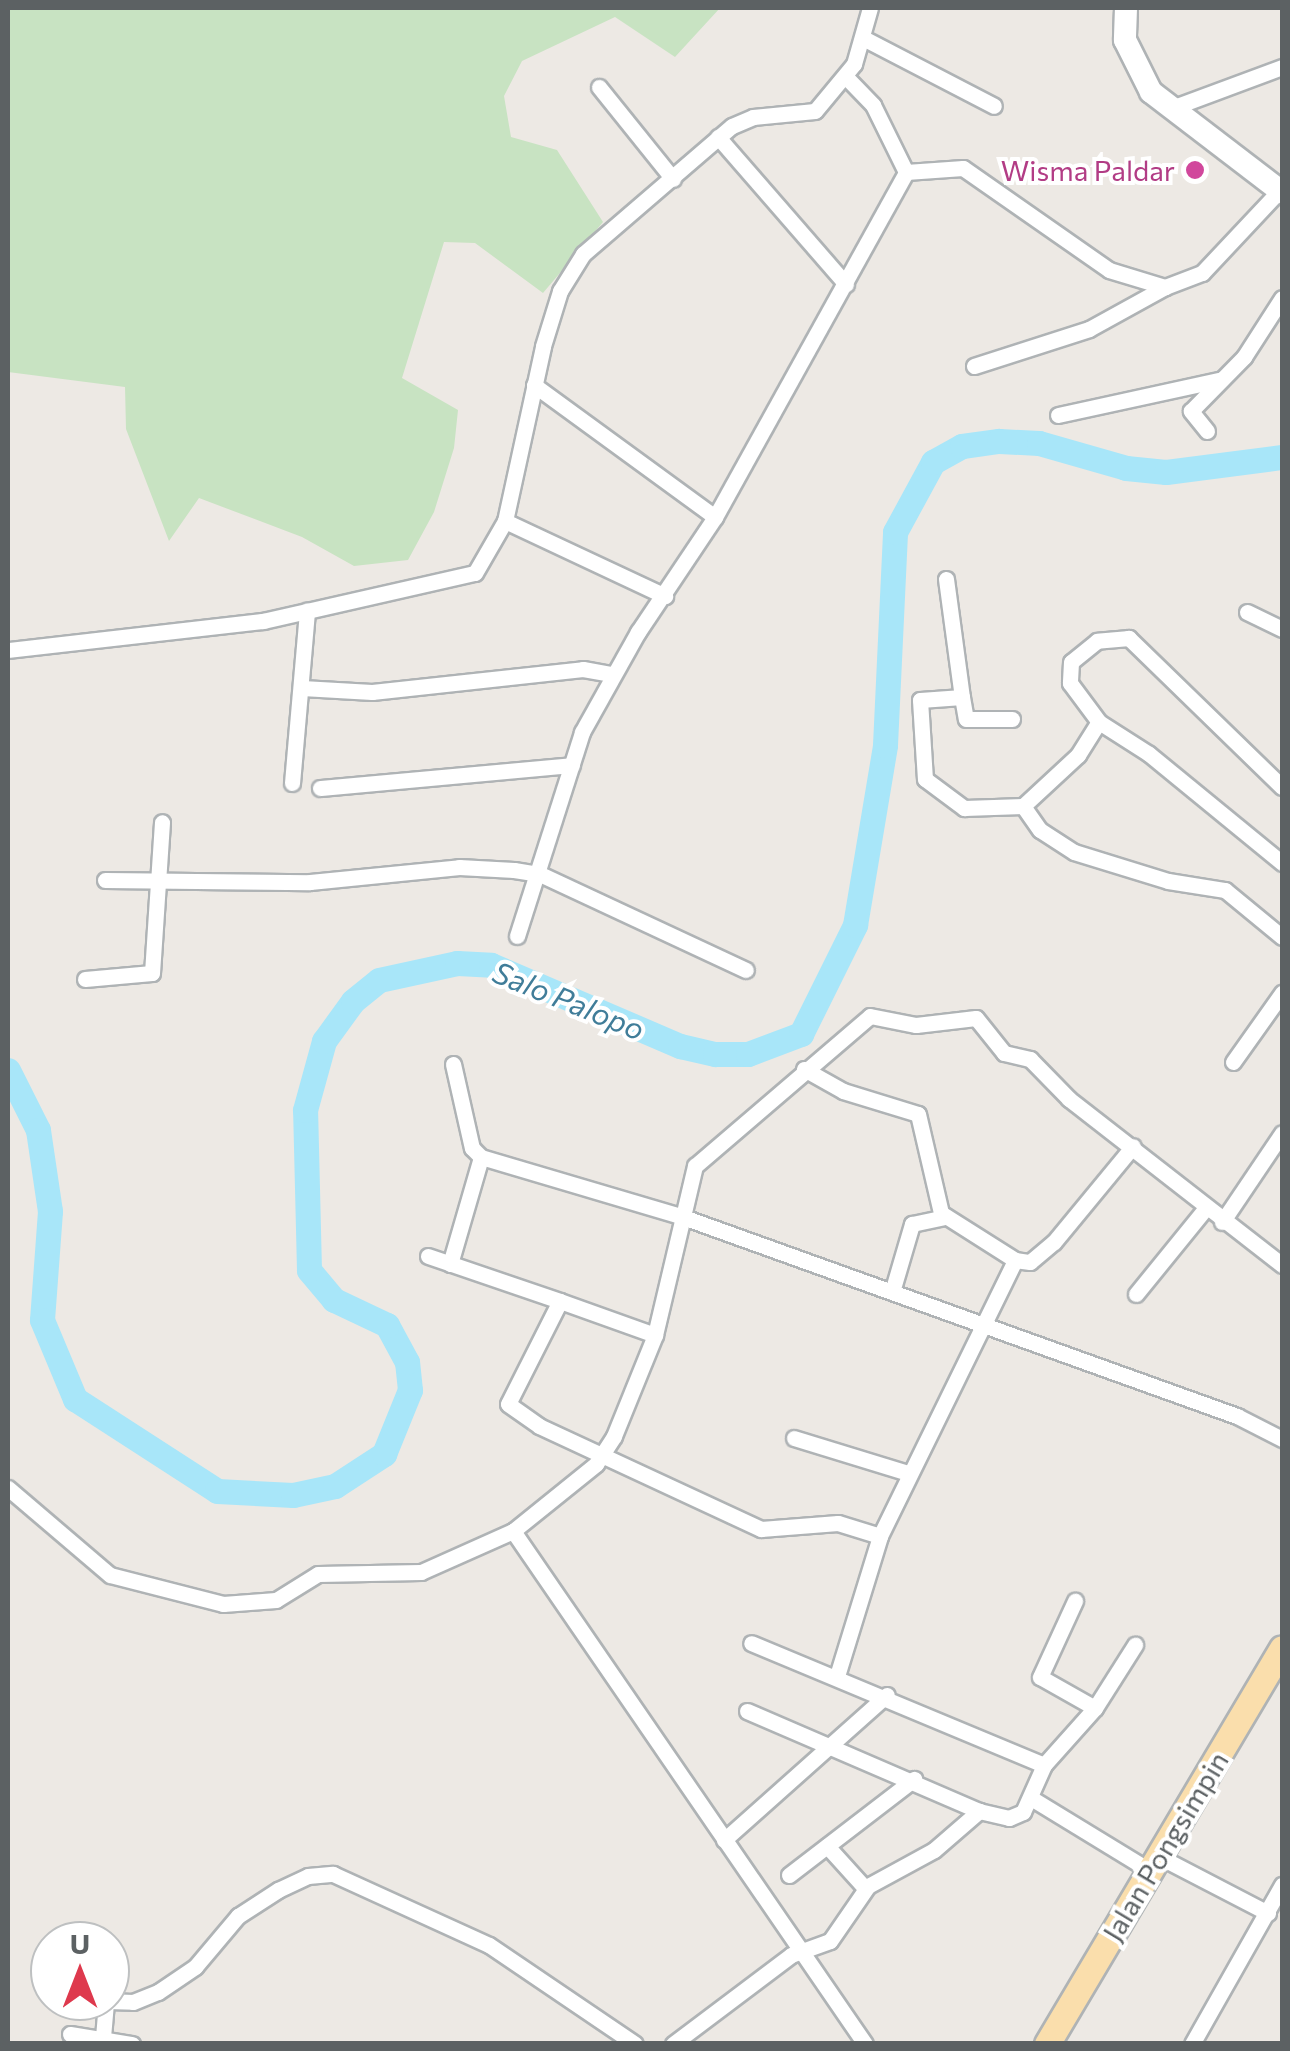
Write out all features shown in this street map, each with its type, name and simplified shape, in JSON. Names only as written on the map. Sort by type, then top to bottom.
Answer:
[{"type":"main road","name":"Jalan Pongsimpin","points":[[1046,2044],[1154,1863],[1274,1680],[1282,1648]]},
{"type":"street","points":[[8,650],[232,626],[465,578],[490,554],[506,520],[534,385],[560,290],[583,254],[718,137],[753,117],[810,113],[846,77],[865,39],[870,8]]},
{"type":"street","points":[[974,366],[1089,329],[1165,287],[1202,272],[1281,192],[1169,109],[1135,65],[1126,40],[1126,8]]},
{"type":"street","points":[[865,39],[994,106]]},
{"type":"street","points":[[1169,109],[1282,67]]},
{"type":"street","points":[[846,77],[873,105],[906,172]]},
{"type":"street","points":[[599,87],[674,179]]},
{"type":"street","points":[[718,137],[846,284]]},
{"type":"street","points":[[906,172],[963,168],[1108,270],[1165,287]]},
{"type":"street","points":[[517,936],[572,765],[612,674],[715,517],[906,172]]},
{"type":"street","points":[[1207,431],[1189,414],[1244,356],[1282,298]]},
{"type":"street","points":[[1058,415],[1219,380]]},
{"type":"street","points":[[534,385],[715,517]]},
{"type":"street","points":[[506,520],[665,596]]},
{"type":"street","points":[[946,579],[966,719],[1012,719]]},
{"type":"street","points":[[1247,612],[1277,625],[1282,604]]},
{"type":"street","points":[[292,783],[307,611]]},
{"type":"street","points":[[1279,779],[1129,638],[1097,642],[1071,662],[1070,683],[1099,722],[1149,754],[1282,863]]},
{"type":"street","points":[[302,688],[372,692],[583,668],[612,674]]},
{"type":"street","points":[[962,697],[920,700],[924,778],[962,807],[1023,806],[1078,755],[1099,722]]},
{"type":"street","points":[[320,788],[572,765]]},
{"type":"street","points":[[1023,806],[1062,846],[1160,879],[1225,890],[1282,937]]},
{"type":"street","points":[[85,979],[152,973],[162,822]]},
{"type":"street","points":[[105,880],[345,880],[459,867],[540,874],[746,970]]},
{"type":"street","points":[[1233,1062],[1282,993]]},
{"type":"street","points":[[8,1488],[110,1576],[223,1604],[276,1600],[318,1574],[429,1570],[513,1531],[603,1455],[655,1335],[700,1159],[870,1016],[916,1026],[976,1018],[1004,1053],[1030,1059],[1069,1100],[1282,1265]]},
{"type":"street","points":[[453,1064],[472,1148],[481,1156],[683,1216],[1282,1439]]},
{"type":"street","points":[[804,1070],[843,1091],[920,1116],[946,1216],[1015,1260],[1030,1262],[1054,1242],[1133,1146]]},
{"type":"street","points":[[1222,1222],[1282,1133]]},
{"type":"street","points":[[450,1264],[481,1156]]},
{"type":"street","points":[[1136,1294],[1205,1209]]},
{"type":"street","points":[[892,1292],[912,1224],[946,1216]]},
{"type":"street","points":[[428,1256],[655,1335]]},
{"type":"street","points":[[837,1676],[880,1536],[980,1324],[1015,1260]]},
{"type":"street","points":[[560,1302],[508,1404],[603,1455],[761,1528],[838,1523],[880,1536]]},
{"type":"street","points":[[794,1438],[908,1473]]},
{"type":"street","points":[[513,1531],[798,1952],[865,2044]]},
{"type":"street","points":[[1075,1601],[1040,1677],[1095,1708]]},
{"type":"street","points":[[751,1643],[887,1695],[1044,1765]]},
{"type":"street","points":[[747,1711],[914,1779],[979,1811],[1013,1818],[1031,1798],[1044,1765],[1095,1708],[1135,1645]]},
{"type":"street","points":[[724,1840],[835,1746],[887,1695]]},
{"type":"street","points":[[789,1875],[914,1779]]},
{"type":"street","points":[[1031,1798],[1154,1863],[1268,1913]]},
{"type":"street","points":[[672,2044],[798,1952],[839,1934],[865,1888],[934,1850],[979,1811]]},
{"type":"street","points":[[827,1846],[865,1888]]},
{"type":"street","points":[[130,2002],[158,1992],[196,1967],[212,1941],[278,1890],[332,1874],[498,1950],[636,2044]]},
{"type":"street","points":[[1192,2044],[1282,1885]]},
{"type":"street","points":[[103,2037],[105,2021]]},
{"type":"street","points":[[70,2034],[132,2044]]},
{"type":"green space","points":[[8,8],[720,8],[675,57],[615,17],[522,61],[504,96],[511,137],[557,150],[603,222],[543,293],[475,243],[444,242],[402,378],[458,410],[454,448],[434,512],[408,560],[354,566],[302,537],[199,498],[169,541],[126,429],[125,387],[8,372]]},
{"type":"waterway","name":"Salo Palopo","points":[[8,1070],[38,1130],[50,1211],[42,1320],[75,1399],[217,1491],[293,1495],[335,1486],[384,1454],[410,1390],[407,1362],[387,1325],[334,1300],[309,1270],[305,1110],[324,1041],[353,1001],[379,980],[457,963],[491,965],[680,1046],[715,1054],[748,1054],[801,1034],[855,925],[885,745],[895,532],[933,462],[962,446],[999,441],[1039,443],[1126,468],[1166,472],[1282,457]]},
{"type":"place","name":"Wisma Paldar","points":[[1195,170]]}]
